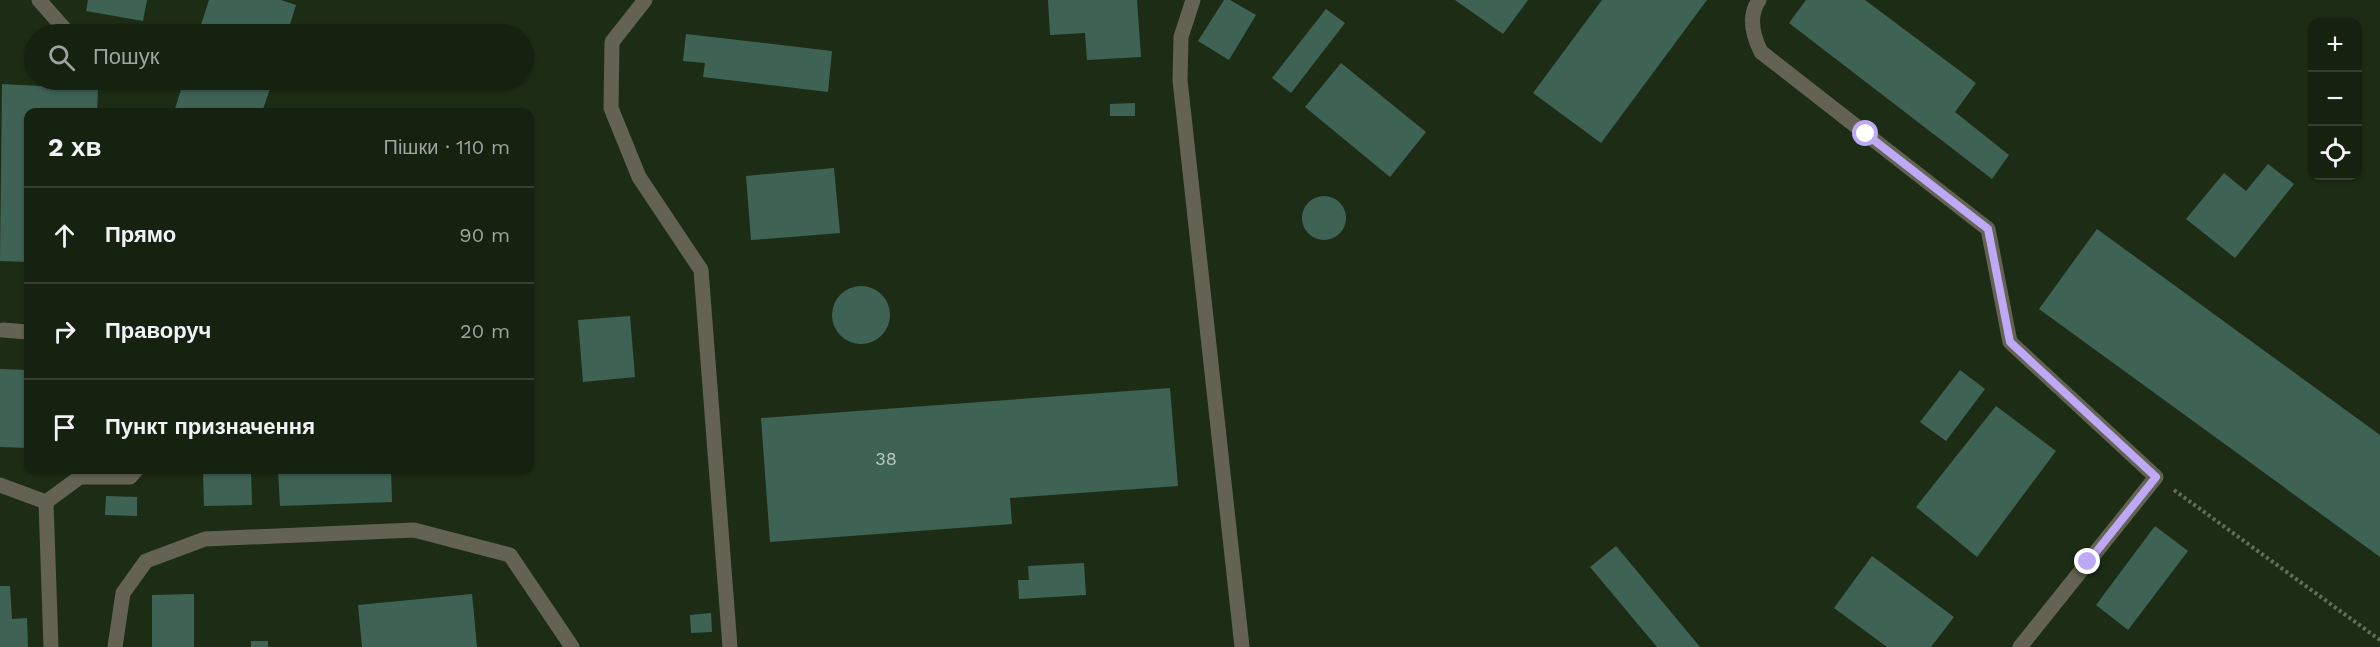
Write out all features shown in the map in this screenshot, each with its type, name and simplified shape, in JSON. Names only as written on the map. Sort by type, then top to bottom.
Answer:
[{"type":"lane","points":[[39,0],[60,24]]},
{"type":"lane","points":[[645,0],[612,42],[611,108],[639,177],[701,270],[730,647]]},
{"type":"lane","points":[[1192,0],[1181,37],[1180,80],[1242,647]]},
{"type":"lane","points":[[1759,0],[1752,21],[1754,38],[1761,52],[1988,229],[2010,342],[2156,477],[2020,647]]},
{"type":"lane","points":[[3,330],[24,332]]},
{"type":"lane","points":[[46,502],[80,477],[130,477],[133,474]]},
{"type":"lane","points":[[0,485],[46,502]]},
{"type":"lane","points":[[46,502],[51,647]]},
{"type":"lane","points":[[115,647],[123,593],[146,561],[205,539],[414,530],[510,555],[572,647]]},
{"type":"path","points":[[2156,477],[2380,640]]},
{"type":"building","points":[[88,0],[147,0],[143,21],[86,11]]},
{"type":"building","points":[[209,0],[281,0],[296,5],[290,24],[201,24]]},
{"type":"building","points":[[1048,0],[1137,0],[1141,57],[1087,60],[1085,33],[1050,35]]},
{"type":"building","points":[[1224,0],[1230,0],[1256,15],[1229,60],[1198,41]]},
{"type":"building","points":[[1455,0],[1528,0],[1503,34]]},
{"type":"building","points":[[1602,0],[1707,0],[1601,143],[1533,93]]},
{"type":"building","points":[[1806,0],[1865,0],[1976,83],[1955,112],[2009,155],[1992,179],[1789,23]]},
{"type":"building","points":[[1326,9],[1345,23],[1291,93],[1272,78]]},
{"type":"building","points":[[686,34],[832,51],[828,92],[703,77],[705,63],[683,61]]},
{"type":"building","points":[[1341,63],[1426,132],[1390,177],[1305,107]]},
{"type":"building","points":[[2,84],[24,85],[24,90],[98,90],[97,108],[24,108],[24,262],[0,261]]},
{"type":"building","points":[[181,90],[270,90],[263,108],[175,108]]},
{"type":"building","points":[[1135,103],[1135,116],[1110,116],[1110,104]]},
{"type":"building","points":[[2268,164],[2294,184],[2235,258],[2186,219],[2224,173],[2246,191]]},
{"type":"building","points":[[834,168],[840,233],[751,240],[746,176]]},
{"type":"building","points":[[1324,196],[1340,202],[1346,218],[1340,234],[1324,240],[1308,234],[1302,218],[1308,202]]},
{"type":"building","points":[[2097,229],[2380,435],[2380,557],[2039,309]]},
{"type":"building","points":[[861,286],[877,291],[885,299],[890,315],[885,331],[877,339],[861,344],[845,339],[837,331],[832,315],[837,299],[845,291]]},
{"type":"building","points":[[630,316],[635,377],[583,382],[578,320]]},
{"type":"building","points":[[0,369],[24,370],[24,448],[0,447]]},
{"type":"building","points":[[1960,370],[1985,389],[1946,441],[1920,422]]},
{"type":"building","points":[[1170,388],[1178,486],[1010,498],[1012,524],[770,542],[761,418]]},
{"type":"building","points":[[1996,406],[2056,451],[1977,557],[1916,507]]},
{"type":"building","points":[[203,474],[251,474],[252,505],[204,506]]},
{"type":"building","points":[[278,474],[391,474],[392,502],[280,506]]},
{"type":"building","points":[[106,496],[137,497],[137,516],[105,515]]},
{"type":"building","points":[[2155,526],[2188,551],[2128,630],[2096,605]]},
{"type":"building","points":[[1616,546],[1700,647],[1657,647],[1590,567]]},
{"type":"building","points":[[1872,556],[1954,617],[1931,647],[1887,647],[1834,608]]},
{"type":"building","points":[[1084,563],[1086,595],[1019,599],[1018,580],[1029,580],[1028,566]]},
{"type":"building","points":[[0,586],[10,586],[12,619],[27,618],[28,647],[0,647]]},
{"type":"building","points":[[194,594],[194,647],[152,647],[152,595]]},
{"type":"building","points":[[472,594],[477,647],[362,647],[358,605]]},
{"type":"building","points":[[711,613],[712,632],[691,633],[690,615]]},
{"type":"building","points":[[251,641],[268,641],[268,647],[251,647]]},
{"type":"route","points":[[1866,134],[1988,229],[2010,342],[2156,477],[2088,562]]}]
